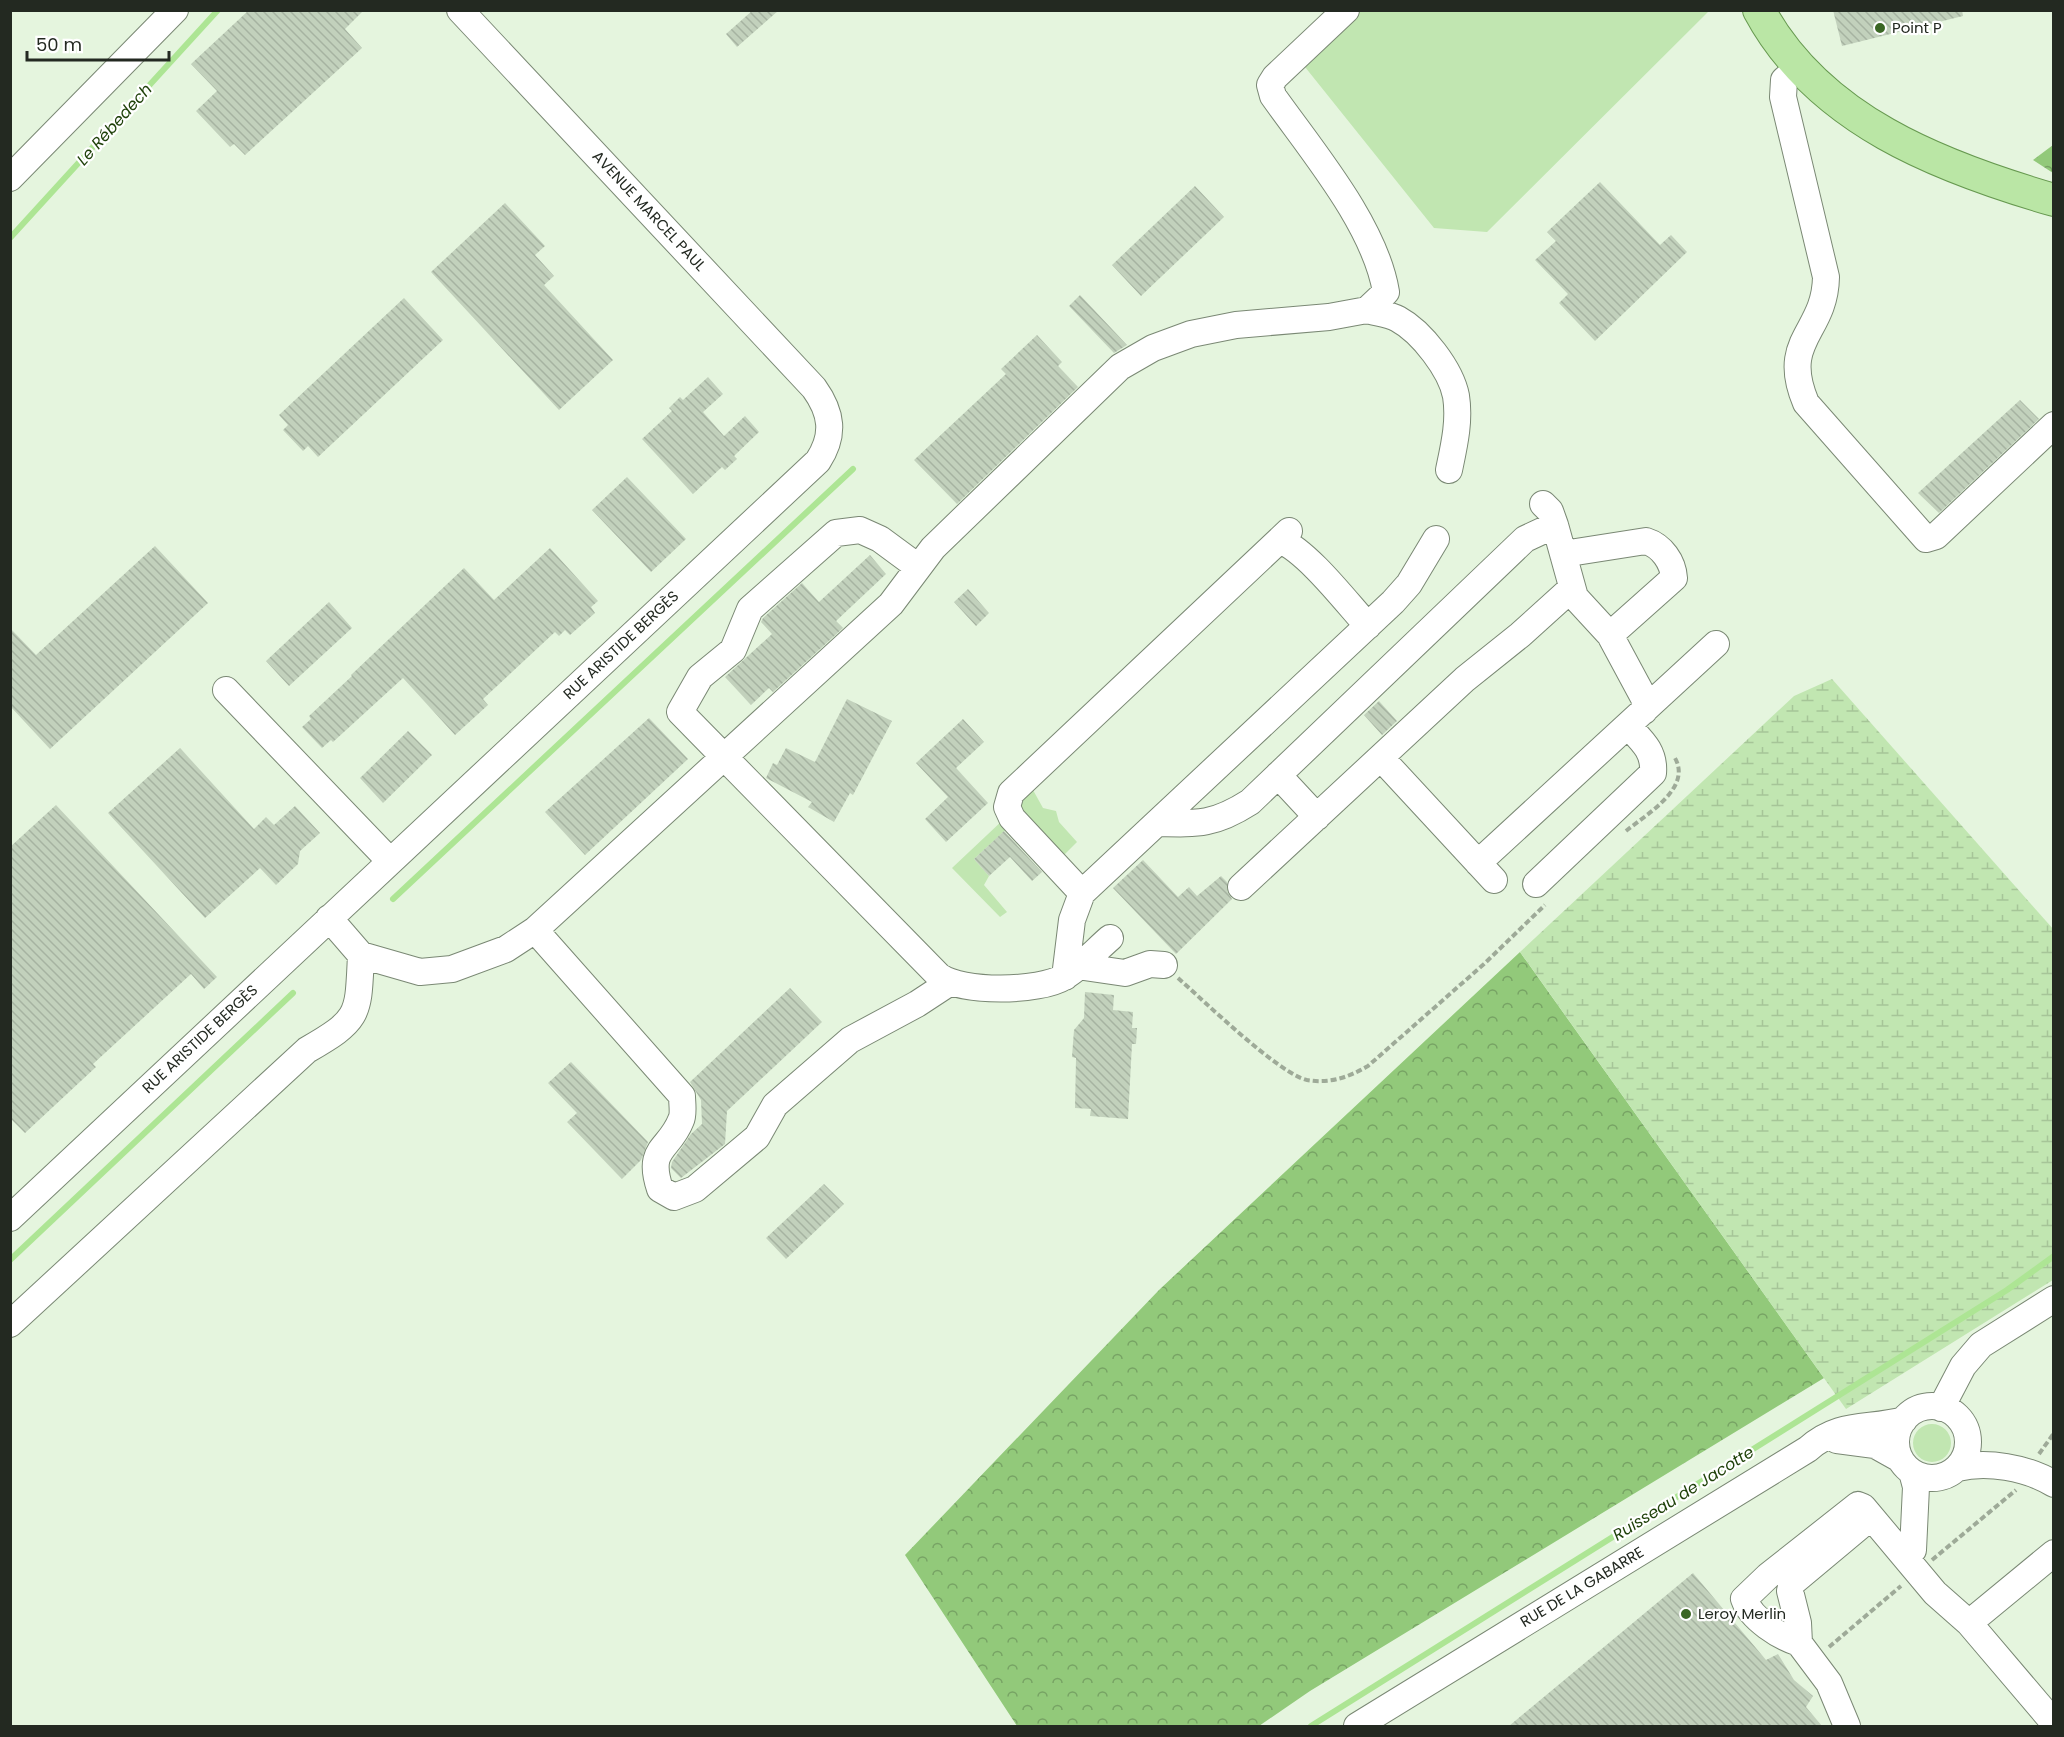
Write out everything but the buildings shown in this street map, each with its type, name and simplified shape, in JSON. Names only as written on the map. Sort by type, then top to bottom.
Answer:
[{"type":"main road","points":[[1759,10],[1770,32],[1798,68],[1821,91],[1918,151],[1979,178],[2054,200]]},
{"type":"street","points":[[10,178],[174,10]]},
{"type":"street","name":"AVENUE MARCEL PAUL","points":[[460,10],[814,388],[824,402],[830,417]]},
{"type":"street","points":[[1346,10],[1275,77],[1270,85],[1273,96],[1353,210],[1382,266],[1386,292],[1367,310]]},
{"type":"street","points":[[1798,68],[1784,80],[1783,97],[1826,278],[1826,297],[1799,347],[1795,365],[1798,385],[1806,402],[1926,539],[1936,536],[2054,425]]},
{"type":"street","points":[[329,918],[361,955],[420,972],[452,969],[507,949],[536,930],[891,604],[933,548],[1120,367],[1153,348],[1191,334],[1236,325],[1329,317],[1367,310],[1398,319],[1437,355],[1456,395],[1457,429],[1449,470]]},
{"type":"street","name":"RUE ARISTIDE BERGÈS","points":[[10,1218],[818,461],[828,447],[830,417]]},
{"type":"street","points":[[1157,823],[1199,824],[1226,817],[1250,802],[1549,514],[1575,597],[1588,614],[1610,635],[1645,700],[1636,718],[1654,763],[1653,773],[1543,892]]},
{"type":"street","points":[[918,567],[880,539],[860,530],[836,532],[750,609],[733,650],[700,677],[680,712],[939,976],[949,983],[965,986],[1039,987],[1071,972],[1110,938]]},
{"type":"street","points":[[1082,893],[1012,818],[1007,807],[1011,793],[1285,536],[1368,626]]},
{"type":"street","points":[[1071,972],[1072,920],[1082,893],[1368,626],[1408,584],[1436,539]]},
{"type":"street","points":[[1563,554],[1646,541],[1654,544],[1670,561],[1674,578],[1610,635]]},
{"type":"street","points":[[1241,887],[1465,679],[1520,635],[1572,588]]},
{"type":"street","points":[[1381,758],[1486,871],[1636,718],[1716,644]]},
{"type":"street","points":[[226,690],[390,861]]},
{"type":"street","points":[[1278,775],[1317,817]]},
{"type":"street","points":[[536,930],[682,1096],[682,1120],[657,1155],[655,1174],[660,1189],[674,1197],[695,1189],[757,1137],[775,1105],[850,1040],[917,1005],[949,983]]},
{"type":"street","points":[[10,1324],[307,1050],[338,1032],[353,1017],[358,997],[361,955]]},
{"type":"street","points":[[1071,972],[1125,973],[1150,964],[1164,965]]},
{"type":"street","points":[[1941,1408],[1963,1366],[1981,1345],[2054,1299]]},
{"type":"street","points":[[1905,1556],[1913,1550],[1916,1486],[1896,1438],[1904,1420],[1921,1408],[1941,1408],[1955,1415],[1979,1443],[1992,1450],[2044,1465]]},
{"type":"street","name":"RUE DE LA GABARRE","points":[[1362,1725],[1808,1449],[1828,1434],[1840,1429],[1904,1420]]},
{"type":"street","points":[[1957,1468],[1967,1449],[1965,1427]]},
{"type":"street","name":"RUE DE LA GABARRE","points":[[1808,1449],[1837,1440],[1852,1440],[1875,1445],[1906,1465]]},
{"type":"street","points":[[1906,1465],[1935,1478],[1957,1468],[1988,1463],[2031,1474],[2054,1484]]},
{"type":"street","points":[[1799,1643],[1788,1640],[1766,1625],[1746,1605],[1744,1599],[1858,1505],[1871,1517],[1935,1593],[1969,1623],[2054,1723]]},
{"type":"street","points":[[1847,1726],[1829,1683],[1799,1643],[1798,1623],[1790,1591],[1792,1583],[1871,1517]]},
{"type":"street","points":[[1969,1623],[2054,1553]]},
{"type":"path","points":[[1619,838],[1678,783],[1680,768],[1674,757],[1662,749],[1649,749]]},
{"type":"path","points":[[1164,965],[1284,1069],[1305,1079],[1326,1082],[1350,1077],[1368,1066],[1484,964],[1543,892]]},
{"type":"path","points":[[2044,1465],[2054,1433]]},
{"type":"green space","points":[[1357,11],[1709,11],[1487,232],[1434,228],[1301,62]]},
{"type":"green space","points":[[2053,145],[2053,173],[2033,160]]},
{"type":"green space","points":[[1832,679],[2054,930],[2053,1280],[1846,1409],[1520,952],[1794,696]]},
{"type":"green space","points":[[1033,790],[1043,808],[1056,811],[1059,822],[1077,842],[1059,860],[1016,804]]},
{"type":"green space","points":[[1004,819],[1012,824],[974,859],[989,876],[984,885],[1007,912],[1000,917],[952,868]]},
{"type":"green space","points":[[1520,952],[1824,1378],[1310,1691],[1259,1726],[1017,1726],[905,1555],[1159,1290]]},
{"type":"green space","points":[[1932,1424],[1939,1425],[1945,1430],[1950,1436],[1950,1450],[1945,1456],[1939,1461],[1932,1462],[1925,1461],[1919,1456],[1914,1450],[1913,1443],[1914,1436],[1919,1430],[1925,1425]]},
{"type":"waterway","name":"Le Rébedech","points":[[10,238],[218,10]]},
{"type":"waterway","points":[[393,899],[853,469]]},
{"type":"waterway","points":[[10,1260],[293,993]]},
{"type":"waterway","name":"Ruisseau de Jacotte","points":[[1311,1726],[2007,1290],[2054,1256]]},
{"type":"place","name":"Point P","points":[[1880,28]]},
{"type":"place","name":"Leroy Merlin","points":[[1686,1614]]}]
